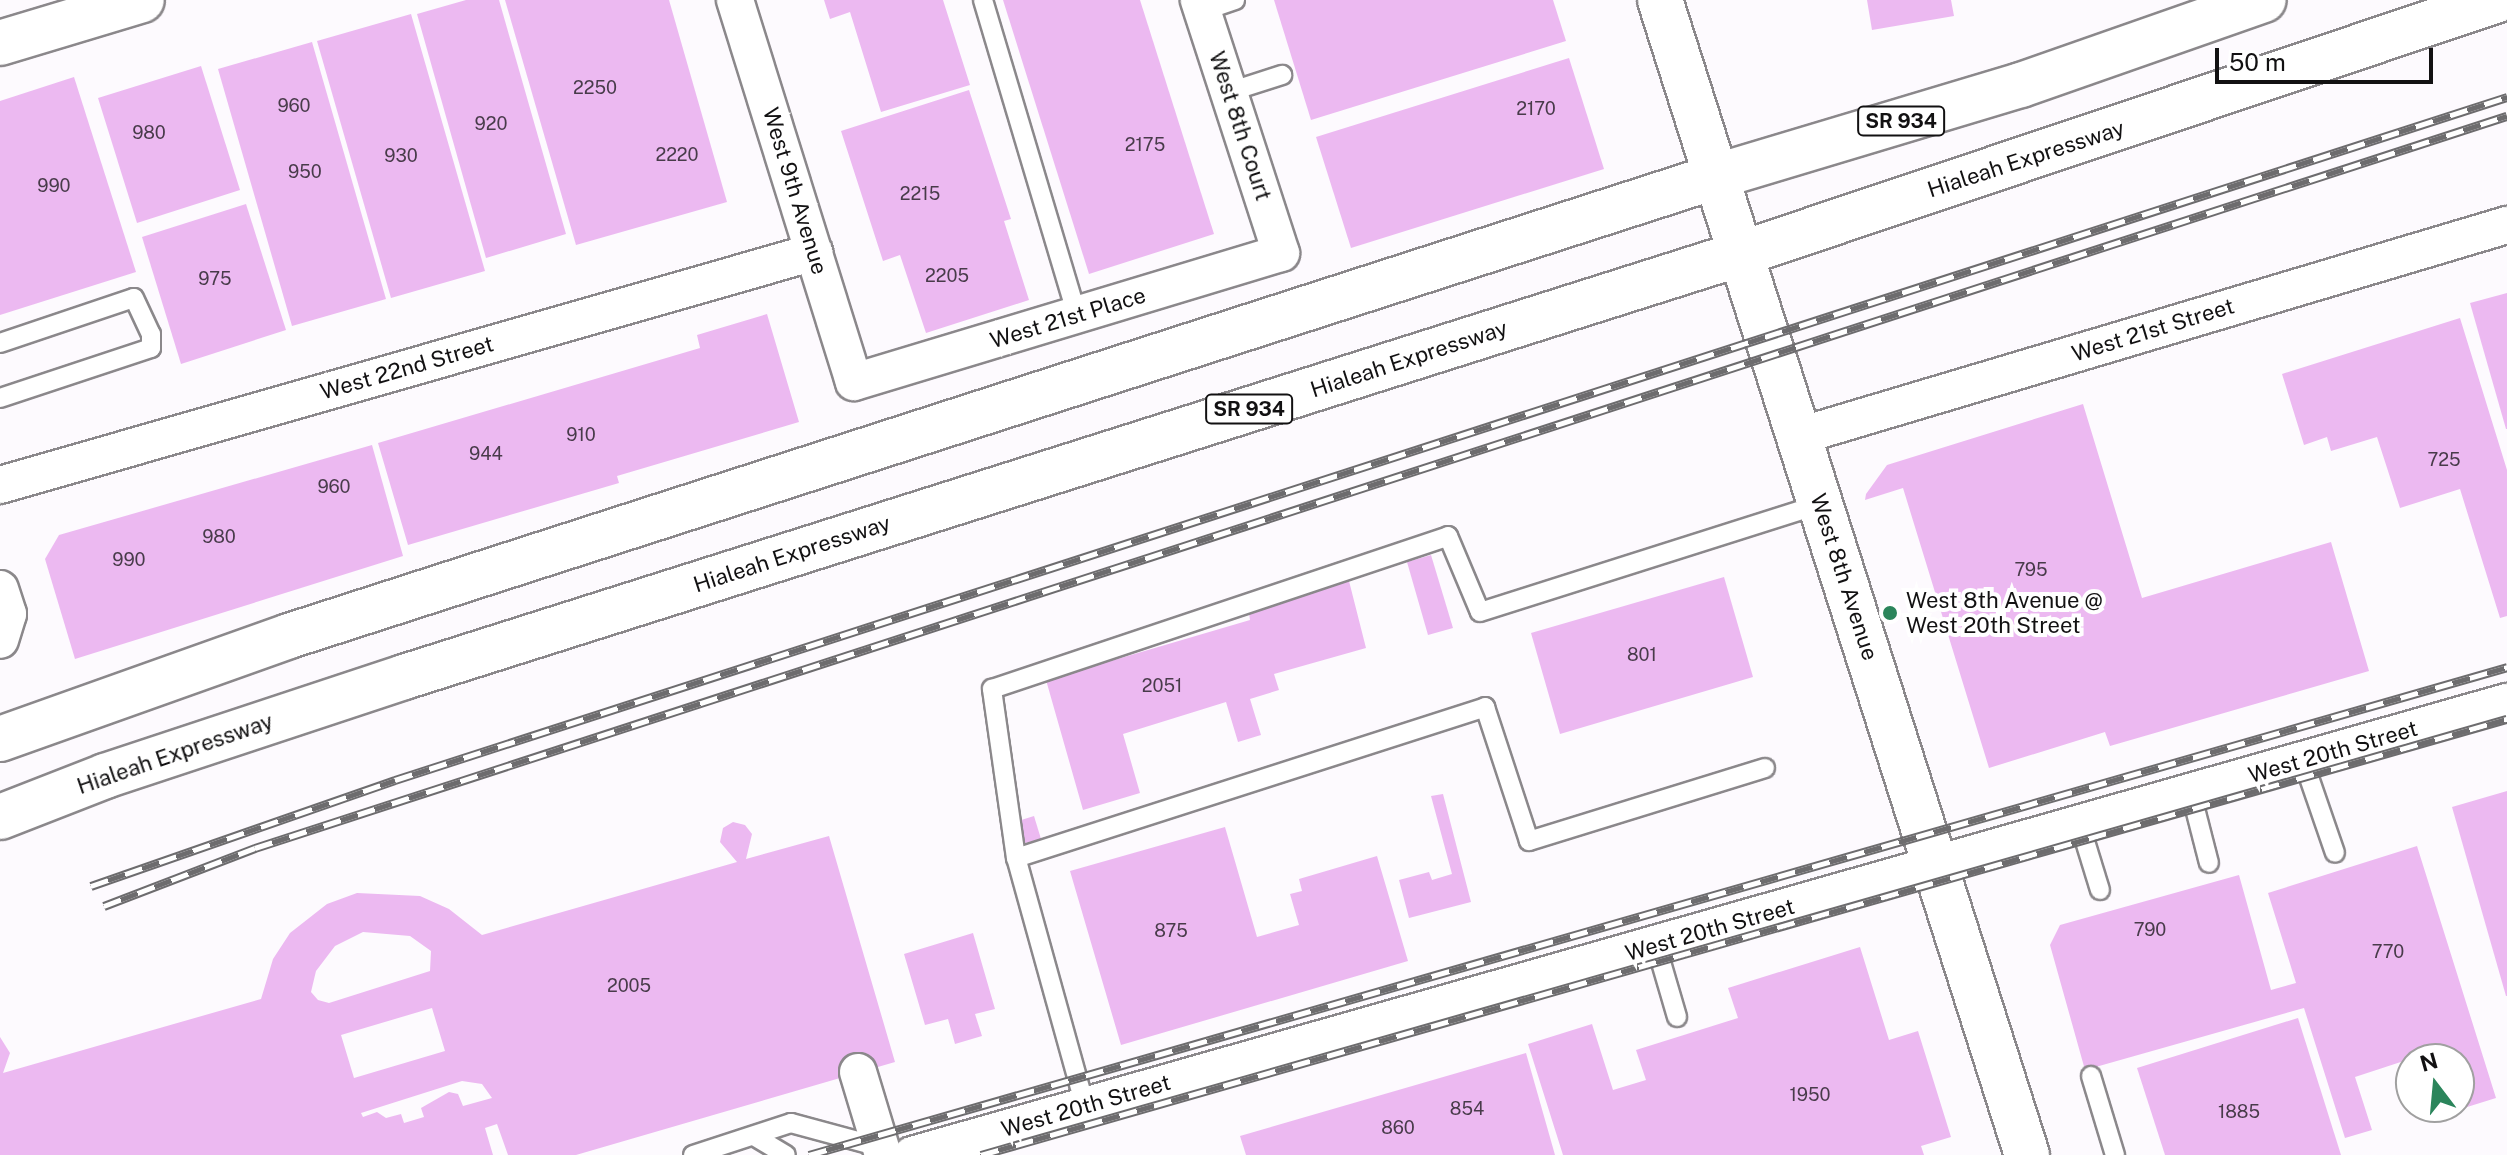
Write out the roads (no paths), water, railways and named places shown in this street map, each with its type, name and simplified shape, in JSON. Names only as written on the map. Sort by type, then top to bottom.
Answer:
[{"type":"main road","points":[[0,43],[142,0]]},
{"type":"main road","name":"West 8th Avenue","points":[[1660,0],[1714,177],[1939,865],[2027,1155]]},
{"type":"main road","name":"SR 934","points":[[0,739],[289,636],[1714,177],[2021,85],[2264,0]]},
{"type":"main road","name":"Hialeah Expressway","points":[[0,817],[105,776],[404,677],[1740,254],[2498,0]]},
{"type":"street","name":"West 9th Avenue","points":[[735,0],[854,382]]},
{"type":"street","name":"West 8th Court","points":[[1212,4],[1229,92],[1281,253]]},
{"type":"street","name":"West 21st Street","points":[[1799,436],[2507,225]]},
{"type":"street","name":"West 22nd Street","points":[[0,485],[814,252]]},
{"type":"street","name":"West 21st Place","points":[[854,382],[1281,253]]},
{"type":"street","points":[[0,589],[8,614],[0,640]]},
{"type":"street","name":"West 20th Street","points":[[892,1152],[1085,1106],[2507,702]]},
{"type":"street","points":[[858,1072],[892,1152]]},
{"type":"lane","points":[[983,0],[1077,315]]},
{"type":"lane","points":[[1229,92],[1282,75]]},
{"type":"lane","points":[[0,343],[134,298],[151,334],[151,348],[0,398]]},
{"type":"lane","points":[[1085,1106],[1016,858],[992,689],[1448,536],[1480,612],[1820,504]]},
{"type":"lane","points":[[1016,858],[1485,707],[1529,841],[1765,768]]},
{"type":"lane","points":[[2303,760],[2335,853]]},
{"type":"lane","points":[[2191,793],[2209,863]]},
{"type":"lane","points":[[2080,825],[2100,890]]},
{"type":"lane","points":[[1656,945],[1677,1017]]},
{"type":"lane","points":[[2091,1076],[2115,1155]]},
{"type":"lane","points":[[693,1155],[791,1123],[892,1152]]},
{"type":"lane","points":[[754,1136],[786,1155]]},
{"type":"railway","points":[[91,886],[395,780],[2507,97]]},
{"type":"railway","points":[[104,906],[255,848],[2507,116]]},
{"type":"railway","points":[[809,1155],[2507,667]]},
{"type":"railway","points":[[981,1155],[2507,719]]},
{"type":"place","name":"West 8th Avenue @ West 20th Street","points":[[1890,613]]}]
